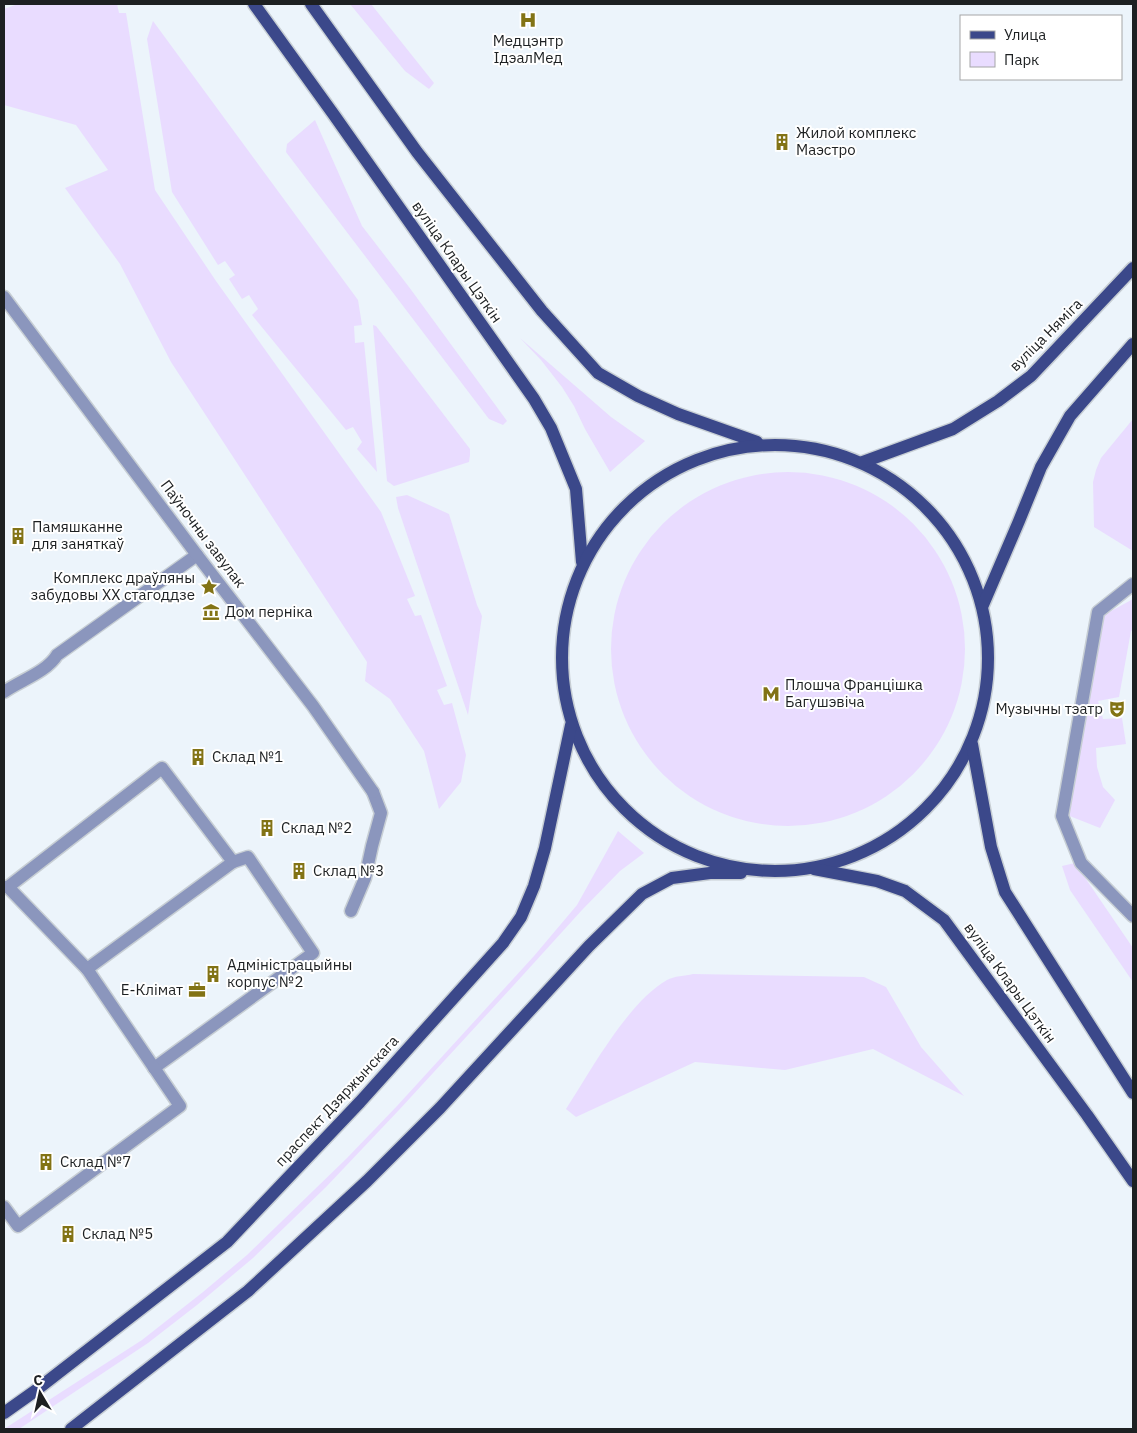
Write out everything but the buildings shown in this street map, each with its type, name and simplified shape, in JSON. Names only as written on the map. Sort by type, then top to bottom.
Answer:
[{"type":"main road","name":"вуліца Клары Цэткін","points":[[254,4],[534,399],[551,428],[576,489],[582,562]]},
{"type":"main road","points":[[70,1429],[248,1291],[360,1188],[440,1108],[590,946],[642,894],[672,878],[710,873],[769,873],[814,870],[880,846],[934,802],[972,744],[986,698],[990,652],[983,605],[958,546],[917,497],[863,462],[819,448],[757,442],[678,414],[638,396],[598,373],[542,311],[417,152],[311,4]]},
{"type":"main road","name":"вуліца Няміга","points":[[863,462],[953,429],[998,401],[1031,376],[1133,268]]},
{"type":"main road","points":[[983,605],[1041,467],[1070,416],[1133,344]]},
{"type":"main road","points":[[757,442],[668,472],[618,511],[582,562],[562,629],[563,698],[571,725],[598,775],[618,801],[646,826],[666,841],[697,859],[769,873]]},
{"type":"main road","name":"праспект Дзяржынскага","points":[[4,1412],[35,1391],[227,1242],[360,1102],[503,943],[521,917],[534,886],[545,848],[571,725]]},
{"type":"main road","points":[[972,744],[991,847],[1004,892],[1133,1093]]},
{"type":"main road","name":"вуліца Клары Цэткін","points":[[814,870],[877,882],[905,892],[944,920],[1133,1181]]},
{"type":"street","name":"Паўночны завулак","points":[[4,297],[197,555],[313,706],[373,792],[381,813],[365,878],[351,911]]},
{"type":"street","points":[[4,692],[16,683],[24,682],[53,661],[57,655],[197,555]]},
{"type":"street","points":[[1133,584],[1098,612],[1062,816],[1081,863],[1133,916]]},
{"type":"street","points":[[4,1207],[18,1226],[180,1106],[86,969],[6,887],[162,768],[233,862]]},
{"type":"street","points":[[86,969],[233,862],[248,858],[313,953],[154,1068]]},
{"type":"green space","points":[[18,4],[117,4],[119,13],[126,13],[155,190],[216,281],[381,512],[415,596],[407,599],[415,616],[421,615],[447,686],[437,690],[444,705],[452,703],[466,755],[461,782],[439,809],[424,751],[390,699],[365,681],[367,662],[171,362],[120,264],[65,188],[108,170],[76,125],[4,105],[4,9]]},
{"type":"green space","points":[[350,4],[371,4],[434,83],[429,89],[405,71]]},
{"type":"green space","points":[[153,21],[358,300],[362,325],[354,326],[355,343],[364,342],[377,472],[357,449],[362,442],[353,427],[346,430],[252,315],[258,309],[249,295],[242,299],[229,279],[235,275],[225,261],[218,265],[172,192],[147,39]]},
{"type":"green space","points":[[315,120],[362,226],[507,421],[503,425],[489,419],[286,152],[287,144]]},
{"type":"green space","points":[[373,325],[376,326],[470,449],[469,462],[394,486],[387,481]]},
{"type":"green space","points":[[520,338],[611,417],[645,441],[610,472],[562,387],[541,360]]},
{"type":"green space","points":[[1133,419],[1133,551],[1094,527],[1093,482],[1101,458]]},
{"type":"green space","points":[[788,472],[823,475],[856,485],[886,502],[913,524],[935,551],[952,581],[962,614],[965,649],[962,684],[952,717],[935,747],[913,774],[886,796],[856,813],[823,823],[788,826],[753,823],[720,813],[690,796],[663,774],[641,747],[624,717],[614,684],[611,649],[614,614],[624,581],[641,551],[663,524],[690,502],[720,485],[753,475]]},
{"type":"green space","points":[[407,495],[449,514],[482,616],[468,715],[398,508],[396,497]]},
{"type":"green space","points":[[1133,599],[1133,630],[1131,631],[1119,697],[1098,701],[1103,719],[1122,718],[1126,744],[1096,748],[1097,767],[1103,787],[1115,800],[1100,828],[1067,815],[1104,615]]},
{"type":"green space","points":[[618,831],[644,853],[620,871],[582,910],[326,1187],[253,1258],[148,1343],[19,1429],[4,1429],[142,1340],[203,1292],[247,1255],[347,1158],[534,956],[577,905]]},
{"type":"green space","points":[[1075,863],[1133,948],[1133,982],[1070,890],[1062,866]]},
{"type":"green space","points":[[693,974],[864,977],[886,987],[921,1047],[964,1096],[873,1049],[785,1070],[695,1062],[576,1117],[566,1109],[611,1039],[638,1004],[652,990],[667,980]]},
{"type":"place","name":"Медцэнтр ІдэалМед","points":[[528,20]]},
{"type":"place","name":"Жилой комплекс Маэстро","points":[[782,142]]},
{"type":"place","name":"Памяшканне для заняткаў","points":[[18,536]]},
{"type":"place","name":"Комплекс драўляны забудовы ХХ стагоддзе","points":[[209,587]]},
{"type":"place","name":"Дом перніка","points":[[211,612]]},
{"type":"place","name":"Плошча Францішка Багушэвіча","points":[[771,694]]},
{"type":"place","name":"Музычны тэатр","points":[[1117,709]]},
{"type":"place","name":"Склад №1","points":[[198,757]]},
{"type":"place","name":"Склад №2","points":[[267,828]]},
{"type":"place","name":"Склад №3","points":[[299,871]]},
{"type":"place","name":"Адміністрацыйны корпус №2","points":[[213,974]]},
{"type":"place","name":"Е-Клімат","points":[[197,990]]},
{"type":"place","name":"Склад №7","points":[[46,1162]]},
{"type":"place","name":"Склад №5","points":[[68,1234]]}]
